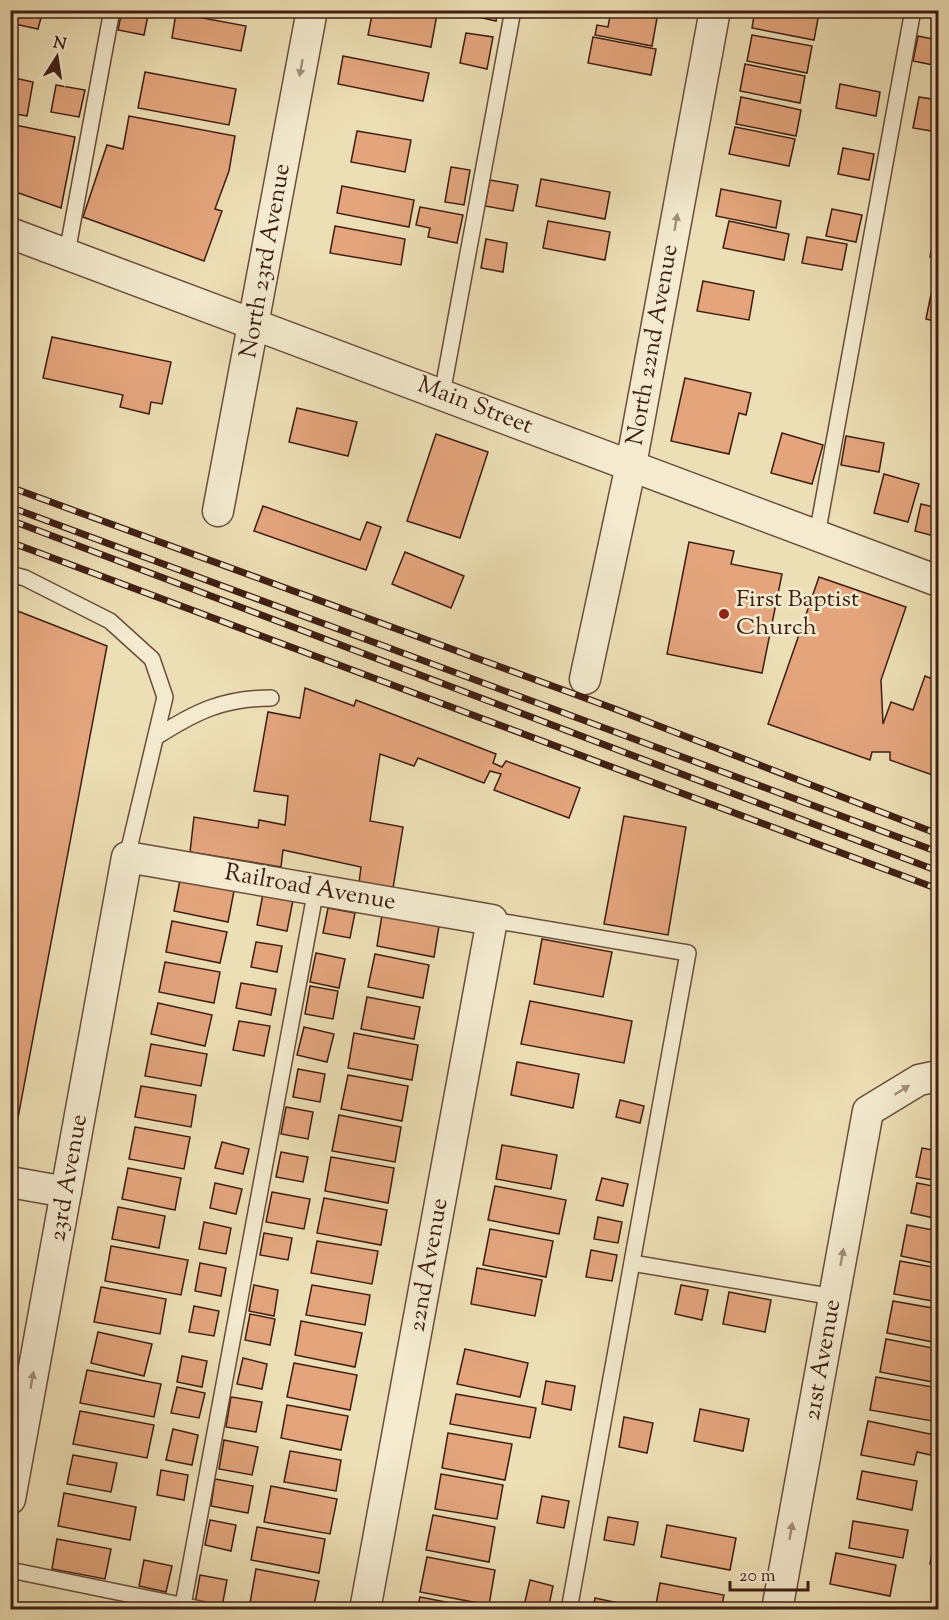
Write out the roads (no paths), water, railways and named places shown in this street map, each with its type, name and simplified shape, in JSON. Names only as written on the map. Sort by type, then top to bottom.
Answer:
[{"type":"street","name":"North 23rd Avenue","points":[[218,511],[312,10]]},
{"type":"street","name":"North 22nd Avenue","points":[[585,679],[631,465],[715,10]]},
{"type":"street","name":"Main Street","points":[[10,233],[939,581]]},
{"type":"street","name":"Railroad Avenue","points":[[127,857],[492,920]]},
{"type":"street","name":"23rd Avenue","points":[[10,1499],[127,857]]},
{"type":"street","name":"22nd Avenue","points":[[365,1610],[492,920]]},
{"type":"street","name":"21st Avenue","points":[[777,1610],[868,1111],[920,1080],[939,1076]]},
{"type":"street","points":[[10,1182],[66,1192]]},
{"type":"lane","points":[[67,253],[112,10]]},
{"type":"lane","points":[[442,394],[513,10]]},
{"type":"lane","points":[[817,535],[913,10]]},
{"type":"lane","points":[[10,574],[25,578],[110,621],[152,659],[165,697],[127,857]]},
{"type":"lane","points":[[156,737],[187,718],[214,707],[242,698],[271,698]]},
{"type":"lane","points":[[183,1605],[316,889]]},
{"type":"lane","points":[[492,920],[688,953],[569,1610]]},
{"type":"lane","points":[[632,1263],[834,1297]]},
{"type":"lane","points":[[10,1570],[205,1610]]},
{"type":"railway","points":[[10,487],[615,709],[938,834]]},
{"type":"railway","points":[[10,507],[938,852]]},
{"type":"railway","points":[[10,520],[938,871]]},
{"type":"railway","points":[[10,542],[938,889]]},
{"type":"place","name":"First Baptist Church","points":[[724,614]]}]
